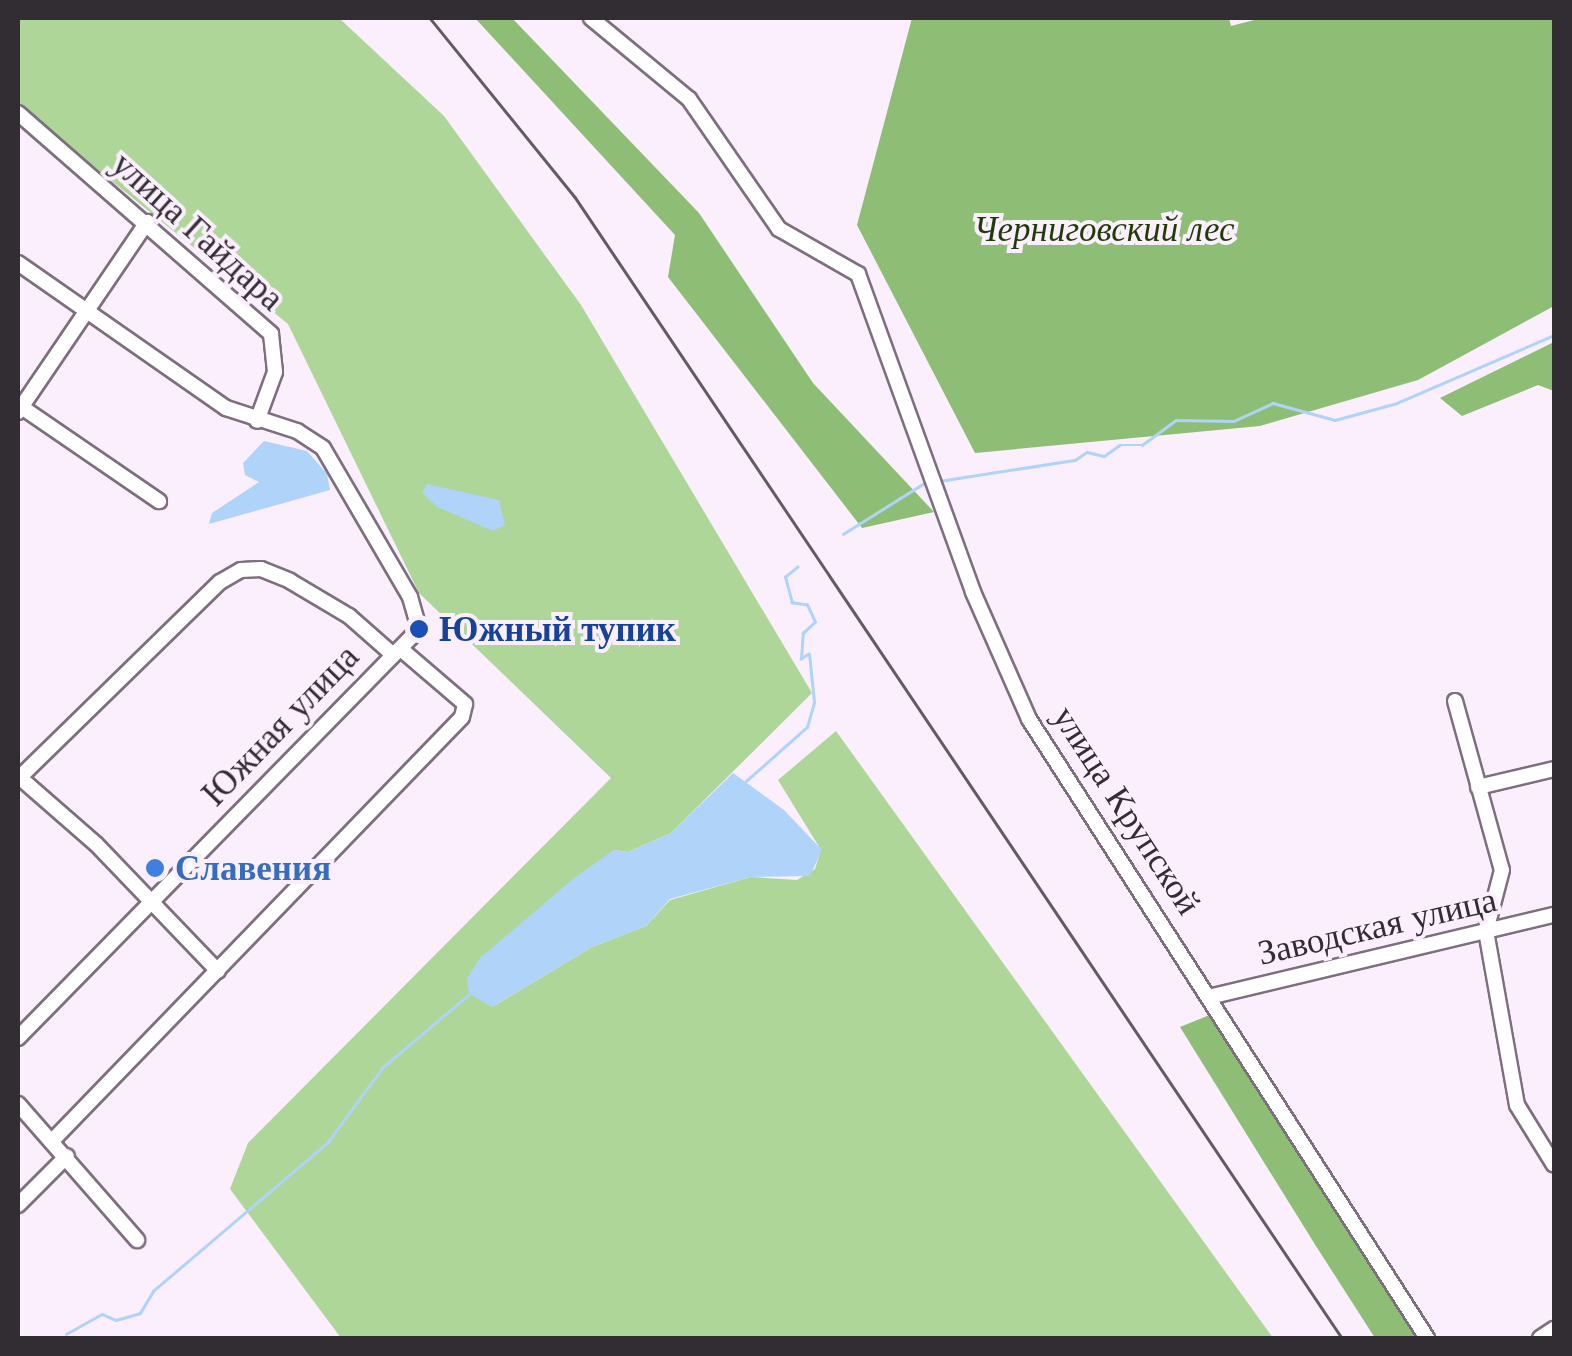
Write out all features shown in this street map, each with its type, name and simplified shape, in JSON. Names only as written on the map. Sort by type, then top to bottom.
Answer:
[{"type":"street","name":"улица Крупской","points":[[591,18],[689,99],[779,229],[858,274],[973,592],[1029,719],[1213,996],[1427,1338]]},
{"type":"street","name":"улица Гайдара","points":[[18,112],[272,334],[275,372],[257,421]]},
{"type":"street","points":[[146,222],[20,410],[160,502]]},
{"type":"street","points":[[18,263],[226,408],[257,421]]},
{"type":"street","name":"Южная улица","points":[[18,1038],[419,629],[410,597],[322,448],[297,431],[257,421]]},
{"type":"street","points":[[53,1140],[218,971],[462,717],[465,704],[397,651],[349,616],[272,572],[231,574],[18,778],[153,900],[218,971]]},
{"type":"street","points":[[1455,701],[1502,870],[1486,931],[1517,1104],[1554,1165]]},
{"type":"street","points":[[1478,788],[1554,769]]},
{"type":"street","name":"Заводская улица","points":[[1213,996],[1554,916]]},
{"type":"street","points":[[18,1104],[137,1240]]},
{"type":"street","points":[[18,1204],[67,1156]]},
{"type":"street","points":[[1540,1338],[1554,1328]]},
{"type":"green space","points":[[18,18],[339,18],[444,116],[581,305],[812,693],[671,833],[628,852],[614,850],[480,958],[492,1007],[592,947],[646,926],[670,900],[751,877],[797,880],[815,869],[821,850],[778,780],[836,731],[1273,1338],[341,1338],[230,1189],[248,1143],[611,778],[419,593],[288,324],[18,105]]},
{"type":"green space","points":[[475,18],[512,18],[699,213],[813,383],[934,512],[862,528],[668,277],[675,235]]},
{"type":"green space","name":"Черниговский лес","points":[[912,18],[1229,18],[1231,26],[1262,18],[1554,18],[1554,306],[1418,380],[1260,426],[975,453],[857,225]]},
{"type":"green space","points":[[1554,342],[1554,391],[1538,385],[1462,416],[1440,398]]},
{"type":"green space","points":[[1217,1012],[1425,1338],[1375,1338],[1316,1246],[1180,1027]]},
{"type":"water","points":[[264,441],[307,451],[327,474],[330,490],[209,524],[212,513],[259,482],[245,475],[243,463]]},
{"type":"water","points":[[427,484],[499,500],[505,525],[493,531],[437,507],[422,492]]},
{"type":"water","points":[[733,773],[784,810],[822,850],[810,876],[751,877],[670,899],[646,926],[592,947],[492,1007],[469,994],[467,978],[480,958],[574,878],[614,850],[628,852],[671,833]]},
{"type":"waterway","points":[[939,481],[1075,460],[1087,452],[1104,456],[1120,445],[1142,445],[1176,420],[1234,421],[1273,403],[1335,420],[1397,403],[1554,335]]},
{"type":"waterway","points":[[843,534],[926,482]]},
{"type":"waterway","points":[[746,781],[807,727],[814,702],[809,654],[801,659],[803,633],[815,622],[807,605],[792,603],[785,577],[797,567]]},
{"type":"waterway","points":[[66,1334],[102,1314],[116,1320],[140,1313],[153,1291],[327,1143],[382,1068],[468,995]]},
{"type":"railway","points":[[430,18],[575,197],[1342,1338]]},
{"type":"place","name":"Южный тупик","points":[[419,629]]},
{"type":"place","name":"Славения","points":[[155,868]]}]
